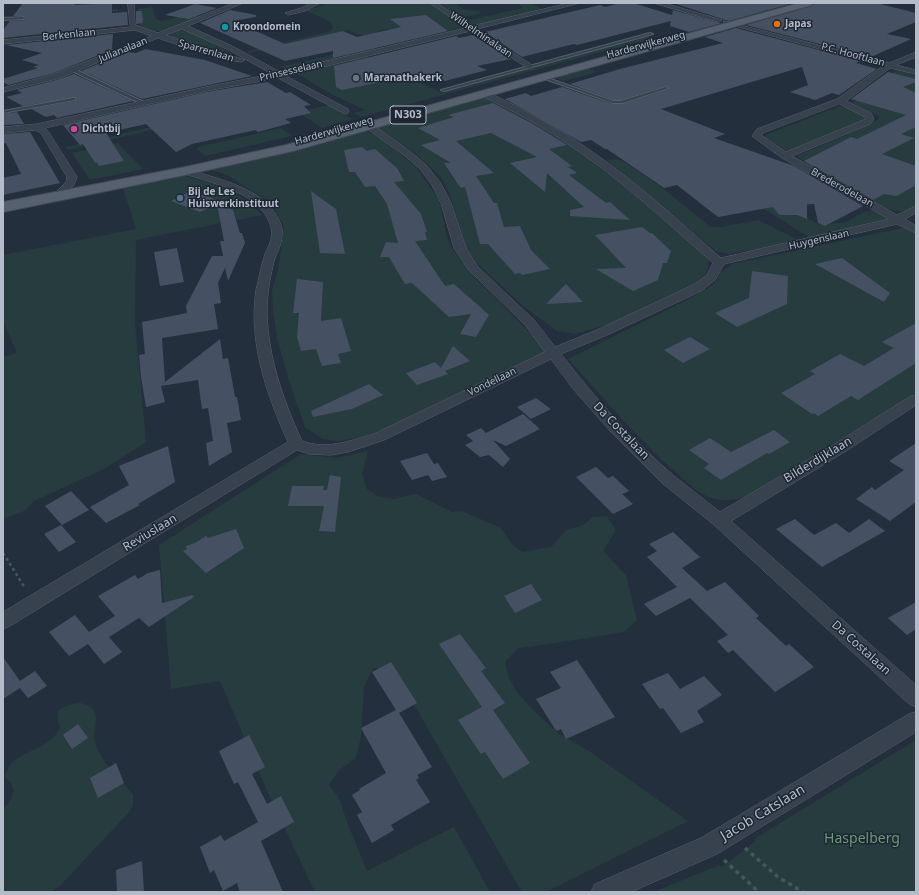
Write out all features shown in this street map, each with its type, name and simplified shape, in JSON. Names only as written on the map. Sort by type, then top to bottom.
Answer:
[{"type":"main road","name":"Harderwijkerweg","points":[[3,204],[190,166],[284,145],[726,22],[800,3]]},
{"type":"main road","name":"Harderwijkerweg","points":[[3,207],[185,171],[288,148],[543,77],[726,22],[809,3]]},
{"type":"street","name":"Julianalaan","points":[[3,90],[42,81],[73,70],[240,3]]},
{"type":"street","points":[[288,13],[303,10],[317,3]]},
{"type":"street","name":"Wilhelminalaan","points":[[433,3],[529,67]]},
{"type":"street","name":"Prinsesselaan","points":[[3,130],[37,127],[280,75],[577,3]]},
{"type":"street","name":"P.C. Hooftlaan","points":[[657,3],[916,72]]},
{"type":"street","points":[[131,6],[132,25],[135,28]]},
{"type":"street","name":"Sparrenlaan","points":[[182,26],[237,52],[345,111]]},
{"type":"street","name":"Sparrenlaan","points":[[135,28],[220,56],[255,63]]},
{"type":"street","name":"Berkenlaan","points":[[3,42],[135,28]]},
{"type":"street","name":"Brederodelaan","points":[[898,220],[786,156],[756,136],[760,131],[840,101],[889,65],[916,54]]},
{"type":"street","points":[[487,95],[524,112],[543,123],[591,157],[664,214],[719,262]]},
{"type":"street","points":[[786,156],[870,119],[868,115],[840,101]]},
{"type":"street","points":[[37,127],[44,131],[72,177],[71,184],[61,192]]},
{"type":"street","name":"Da Costalaan","points":[[373,129],[408,154],[423,167],[437,184],[446,203],[460,248],[474,269],[530,323],[554,352],[579,387],[617,430],[668,478],[719,520],[916,698]]},
{"type":"street","points":[[185,171],[239,189],[256,199],[276,226],[277,234],[268,262],[262,292],[261,321],[270,377],[280,407],[296,444]]},
{"type":"street","name":"Huygenslaan","points":[[719,262],[807,243],[898,220],[916,209]]},
{"type":"street","points":[[898,220],[916,230]]},
{"type":"street","name":"Vondellaan","points":[[296,444],[309,449],[331,450],[348,447],[379,437],[554,352],[603,332],[698,288],[714,274],[718,269],[719,262]]},
{"type":"street","name":"Bilderdijklaan","points":[[719,520],[841,447],[916,398]]},
{"type":"street","name":"Reviuslaan","points":[[3,621],[296,444]]},
{"type":"street","name":"Jacob Catslaan","points":[[603,892],[709,846],[916,721]]},
{"type":"lane","points":[[3,19],[23,18]]},
{"type":"lane","name":"Harderwijkerweg","points":[[443,90],[651,34]]},
{"type":"lane","points":[[73,70],[144,103]]},
{"type":"lane","points":[[543,77],[613,102],[621,102],[666,88]]},
{"type":"lane","points":[[3,112],[73,99]]},
{"type":"path","points":[[23,18],[131,6]]},
{"type":"path","points":[[3,552],[34,602]]},
{"type":"path","points":[[729,833],[778,878],[803,892]]},
{"type":"path","points":[[709,846],[759,892]]},
{"type":"green space","points":[[328,3],[429,3],[465,27],[415,39],[389,29],[381,30],[374,35],[363,36],[347,30],[249,53],[246,52],[331,31],[333,26],[329,21],[305,10],[319,7]]},
{"type":"green space","points":[[439,3],[464,3],[457,5],[467,10],[482,13],[462,18]]},
{"type":"green space","points":[[517,3],[531,3],[542,9],[481,24],[472,25],[465,21],[523,8]]},
{"type":"green space","points":[[152,7],[156,19],[159,20],[186,15],[202,17],[179,27],[163,31],[155,31],[140,25],[138,9]]},
{"type":"green space","points":[[179,30],[191,32],[233,54],[223,54],[167,35]]},
{"type":"green space","points":[[647,36],[653,38],[361,117],[354,113],[365,110],[331,94],[298,74],[299,72],[365,56],[440,92]]},
{"type":"green space","points":[[369,46],[377,49],[288,70],[280,67]]},
{"type":"green space","points":[[587,68],[597,72],[564,81],[554,77]]},
{"type":"green space","points":[[900,69],[916,73],[916,205],[904,211],[888,209],[861,197],[796,156],[879,119],[879,116],[852,103],[887,75]]},
{"type":"green space","points":[[485,97],[521,114],[587,157],[642,201],[702,253],[709,261],[706,274],[694,284],[613,323],[575,334],[557,331],[523,306],[478,264],[466,248],[453,204],[446,186],[439,175],[415,153],[376,127]]},
{"type":"green space","points":[[244,105],[185,122],[68,150],[66,147]]},
{"type":"green space","points":[[328,105],[353,119],[322,128],[298,112]]},
{"type":"green space","points":[[840,106],[848,107],[867,117],[864,120],[787,151],[764,137],[768,134]]},
{"type":"green space","points":[[281,128],[292,136],[205,156],[197,149],[198,147]]},
{"type":"green space","points":[[364,130],[381,139],[416,167],[439,200],[447,237],[454,252],[479,282],[542,345],[547,353],[403,421],[364,437],[338,441],[323,439],[305,427],[289,381],[277,338],[272,290],[278,270],[284,226],[271,203],[227,175],[211,170],[281,153]]},
{"type":"green space","points":[[117,143],[143,169],[90,180],[72,153]]},
{"type":"green space","points":[[660,144],[817,202],[802,209],[799,213],[820,225],[847,222],[864,212],[877,210],[892,219],[812,239]]},
{"type":"green space","points":[[615,159],[623,161],[661,187],[711,227],[721,227],[758,220],[800,241],[729,254],[716,251],[606,160]]},
{"type":"green space","points":[[185,176],[207,182],[237,194],[262,215],[136,240],[135,322],[146,442],[104,469],[34,501],[24,511],[3,519],[3,357],[17,353],[3,321],[3,255],[136,229],[123,188]]},
{"type":"green space","points":[[907,227],[916,232],[916,393],[745,497],[732,500],[718,500],[704,495],[695,489],[645,444],[568,359],[691,298],[714,284],[721,272],[732,264]]},
{"type":"green space","points":[[368,451],[362,474],[367,489],[379,497],[393,499],[416,494],[452,512],[462,511],[501,528],[512,544],[522,552],[551,547],[566,530],[583,525],[593,517],[607,516],[616,530],[603,551],[626,575],[637,620],[624,632],[518,648],[505,662],[508,676],[517,692],[534,711],[558,733],[592,753],[688,821],[546,892],[522,892],[394,670],[373,668],[364,687],[361,736],[356,758],[339,770],[329,785],[339,798],[367,871],[454,827],[490,892],[315,892],[267,791],[220,681],[171,689],[159,545],[301,454],[337,458]]},
{"type":"green space","points":[[76,703],[89,706],[93,709],[96,717],[94,738],[98,750],[106,764],[133,795],[131,810],[60,886],[50,892],[3,892],[3,809],[9,802],[14,791],[11,784],[5,777],[8,768],[21,756],[47,743],[60,728],[58,711],[64,707]]},
{"type":"green space","name":"Haspelberg","points":[[916,740],[916,892],[654,892],[719,865],[722,867],[756,841],[754,839]]},
{"type":"building","points":[[23,3],[75,3],[75,5],[112,3],[112,13],[127,12],[128,25],[3,38],[3,30],[10,21],[24,20],[25,16],[13,16]]},
{"type":"building","points":[[620,3],[633,3],[672,15],[673,10],[722,23],[689,32],[670,26],[671,21],[577,45],[574,44],[522,57],[485,32],[600,5],[605,7]]},
{"type":"building","points":[[673,3],[793,3],[729,21]]},
{"type":"building","points":[[816,3],[876,3],[916,13],[916,22],[887,34],[911,39],[871,57],[746,25],[812,6]]},
{"type":"building","points":[[195,4],[217,8],[189,19],[165,15]]},
{"type":"building","points":[[230,10],[256,15],[256,17],[233,21],[285,44],[343,31],[357,37],[401,27],[390,19],[426,15],[448,31],[333,58],[333,51],[285,61],[200,23]]},
{"type":"building","points":[[136,11],[142,11],[143,23],[136,24]]},
{"type":"building","points":[[736,28],[860,61],[856,63],[877,69],[839,95],[832,93],[815,100],[790,92],[808,85],[802,67],[661,109],[725,134],[714,138],[794,166],[863,206],[825,226],[818,223],[814,204],[807,204],[807,219],[797,215],[779,215],[773,207],[718,217],[677,185],[664,188],[607,149],[591,140],[581,142],[505,99],[526,93],[531,96],[562,87],[612,104],[623,104],[669,88],[666,86],[621,100],[613,100],[570,84],[620,69],[723,43],[705,37]]},
{"type":"building","points":[[113,34],[112,49],[114,49],[54,73],[8,85],[3,82],[3,79],[38,68],[33,67],[39,65],[22,60],[42,53],[6,45]]},
{"type":"building","points":[[473,35],[511,59],[477,66],[487,70],[445,81],[430,74],[406,80],[400,78],[342,90],[336,87],[334,66],[456,36],[459,38]]},
{"type":"building","points":[[146,49],[205,60],[252,76],[142,99],[81,71],[128,52],[136,53]]},
{"type":"building","points":[[888,72],[916,79],[916,82],[903,87],[916,93],[916,127],[901,134],[914,138],[882,154],[916,166],[916,185],[897,196],[884,194],[873,200],[804,161],[851,137],[857,139],[906,115],[851,99]]},
{"type":"building","points":[[74,74],[133,101],[57,118],[54,115],[46,117],[31,109],[75,101],[76,97],[23,106],[6,97],[22,93],[17,90]]},
{"type":"building","points":[[267,82],[286,93],[290,92],[311,105],[304,106],[311,113],[285,119],[291,123],[258,132],[256,130],[192,144],[176,152],[146,124],[106,133],[124,161],[99,166],[97,162],[95,163],[83,144],[80,145],[63,125],[206,92]]},
{"type":"building","points":[[493,103],[533,124],[567,145],[549,149],[572,166],[568,167],[577,173],[569,175],[606,203],[610,202],[630,220],[570,216],[570,210],[584,207],[547,173],[545,192],[510,163],[537,157],[491,133],[456,141],[494,173],[476,176],[494,203],[497,203],[504,227],[520,226],[531,250],[550,269],[522,275],[520,273],[515,274],[488,244],[480,244],[465,187],[461,188],[444,163],[451,163],[421,145],[440,140],[418,128],[454,117],[448,115]]},
{"type":"building","points":[[17,112],[24,124],[3,125],[3,114]]},
{"type":"building","points":[[30,132],[60,183],[3,195],[3,178],[21,174],[6,143],[3,144],[3,134]]},
{"type":"building","points":[[362,147],[367,151],[375,149],[397,168],[404,181],[394,182],[421,214],[427,232],[425,232],[427,240],[415,241],[445,286],[454,284],[489,315],[476,337],[460,334],[471,314],[449,317],[412,283],[405,284],[389,257],[380,257],[386,242],[398,243],[387,204],[375,186],[365,187],[355,172],[349,172],[344,150]]},
{"type":"building","points":[[191,191],[221,201],[200,212],[171,201]]},
{"type":"building","points":[[311,191],[336,209],[345,254],[320,253]]},
{"type":"building","points":[[217,204],[233,210],[240,233],[242,233],[245,243],[228,281],[225,268],[218,283],[221,303],[214,304],[218,329],[162,338],[165,382],[220,339],[223,359],[228,358],[241,420],[227,423],[232,452],[209,466],[206,443],[213,441],[208,408],[202,409],[198,380],[161,386],[165,402],[146,407],[139,355],[145,354],[142,322],[187,313],[186,306],[212,256],[223,256],[220,241],[224,241]]},
{"type":"building","points":[[642,227],[652,233],[671,251],[667,263],[663,263],[658,280],[633,291],[596,269],[626,268],[595,235]]},
{"type":"building","points":[[177,248],[184,282],[160,286],[154,252]]},
{"type":"building","points":[[842,258],[890,293],[884,302],[815,264]]},
{"type":"building","points":[[752,271],[788,276],[787,304],[737,327],[715,313],[749,298]]},
{"type":"building","points":[[297,279],[323,282],[321,321],[341,318],[351,351],[338,354],[341,363],[322,366],[316,349],[301,351],[297,337],[299,313],[293,313]]},
{"type":"building","points":[[566,284],[583,302],[546,304]]},
{"type":"building","points":[[916,323],[916,363],[858,400],[851,396],[818,416],[814,413],[812,414],[781,393],[815,374],[810,371],[840,354],[864,366],[894,348],[882,342]]},
{"type":"building","points":[[690,337],[710,349],[683,363],[664,350]]},
{"type":"building","points":[[453,346],[470,361],[445,371],[448,374],[417,385],[406,373],[435,362],[441,368]]},
{"type":"building","points":[[369,384],[383,395],[352,409],[313,417],[311,411]]},
{"type":"building","points":[[536,398],[551,409],[531,419],[517,407]]},
{"type":"building","points":[[523,414],[540,429],[506,446],[493,440],[510,459],[503,467],[489,455],[480,457],[465,445],[473,441],[466,435],[481,428],[486,433]]},
{"type":"building","points":[[774,430],[790,442],[769,454],[767,453],[721,480],[704,468],[709,464],[689,450],[710,438],[731,452]]},
{"type":"building","points":[[916,443],[916,502],[890,521],[856,499],[872,487],[875,490],[904,470],[889,461]]},
{"type":"building","points":[[168,446],[175,482],[138,504],[140,505],[106,523],[90,507],[129,485],[119,466]]},
{"type":"building","points":[[427,453],[434,464],[438,463],[447,477],[432,481],[428,475],[412,480],[400,461]]},
{"type":"building","points":[[596,467],[608,478],[613,476],[629,491],[622,494],[633,504],[613,514],[576,477]]},
{"type":"building","points":[[330,475],[341,477],[335,532],[319,531],[324,506],[288,506],[292,486],[324,486],[323,490],[327,490]]},
{"type":"building","points":[[71,491],[89,510],[62,525],[45,506]]},
{"type":"building","points":[[795,519],[814,535],[836,523],[849,533],[869,519],[885,531],[822,567],[776,529]]},
{"type":"building","points":[[61,525],[76,542],[59,552],[44,534]]},
{"type":"building","points":[[236,529],[244,548],[206,573],[183,551],[187,549],[186,546],[195,543],[206,536],[208,538]]},
{"type":"building","points":[[673,532],[700,557],[682,568],[707,591],[725,582],[759,616],[756,618],[786,646],[789,644],[814,667],[775,692],[733,650],[728,653],[717,641],[728,635],[690,598],[656,616],[644,604],[677,587],[647,557],[657,551],[649,544]]},
{"type":"building","points":[[160,570],[162,603],[193,595],[194,597],[149,627],[139,618],[109,637],[122,652],[104,664],[88,644],[69,656],[49,632],[75,615],[89,632],[115,616],[98,596],[135,575],[138,579],[148,573]]},
{"type":"building","points":[[531,584],[542,600],[515,613],[504,596]]},
{"type":"building","points":[[916,602],[916,629],[907,635],[888,618]]},
{"type":"building","points":[[460,634],[486,668],[481,671],[505,703],[493,710],[530,763],[503,779],[485,752],[481,754],[458,720],[482,707],[439,644]]},
{"type":"building","points":[[3,657],[20,681],[35,671],[47,686],[28,698],[20,688],[3,699]]},
{"type":"building","points":[[577,660],[615,717],[566,739],[561,729],[557,731],[555,729],[536,699],[561,688],[550,672]]},
{"type":"building","points":[[391,662],[417,703],[399,713],[432,767],[417,775],[419,778],[416,780],[430,802],[391,825],[394,830],[372,843],[357,815],[362,812],[352,795],[360,790],[359,789],[386,773],[361,728],[396,710],[372,672]]},
{"type":"building","points":[[668,673],[680,689],[704,676],[722,695],[697,711],[704,722],[681,733],[663,708],[660,709],[642,684]]},
{"type":"building","points":[[78,724],[88,738],[72,749],[63,735]]},
{"type":"building","points":[[249,735],[265,767],[252,774],[267,804],[281,796],[294,822],[261,841],[283,892],[240,892],[237,883],[223,891],[214,870],[210,873],[200,847],[221,835],[224,841],[258,822],[238,782],[234,784],[219,751]]},
{"type":"building","points":[[116,763],[124,783],[98,798],[90,778]]},
{"type":"building","points":[[142,861],[144,892],[117,892],[116,870]]},
{"type":"place","name":"Japas","points":[[777,24]]},
{"type":"place","name":"Kroondomein","points":[[225,27]]},
{"type":"place","name":"Maranathakerk","points":[[356,78]]},
{"type":"place","name":"Dichtbij","points":[[74,129]]},
{"type":"place","name":"Bij de Les Huiswerkinstituut","points":[[180,198]]}]
